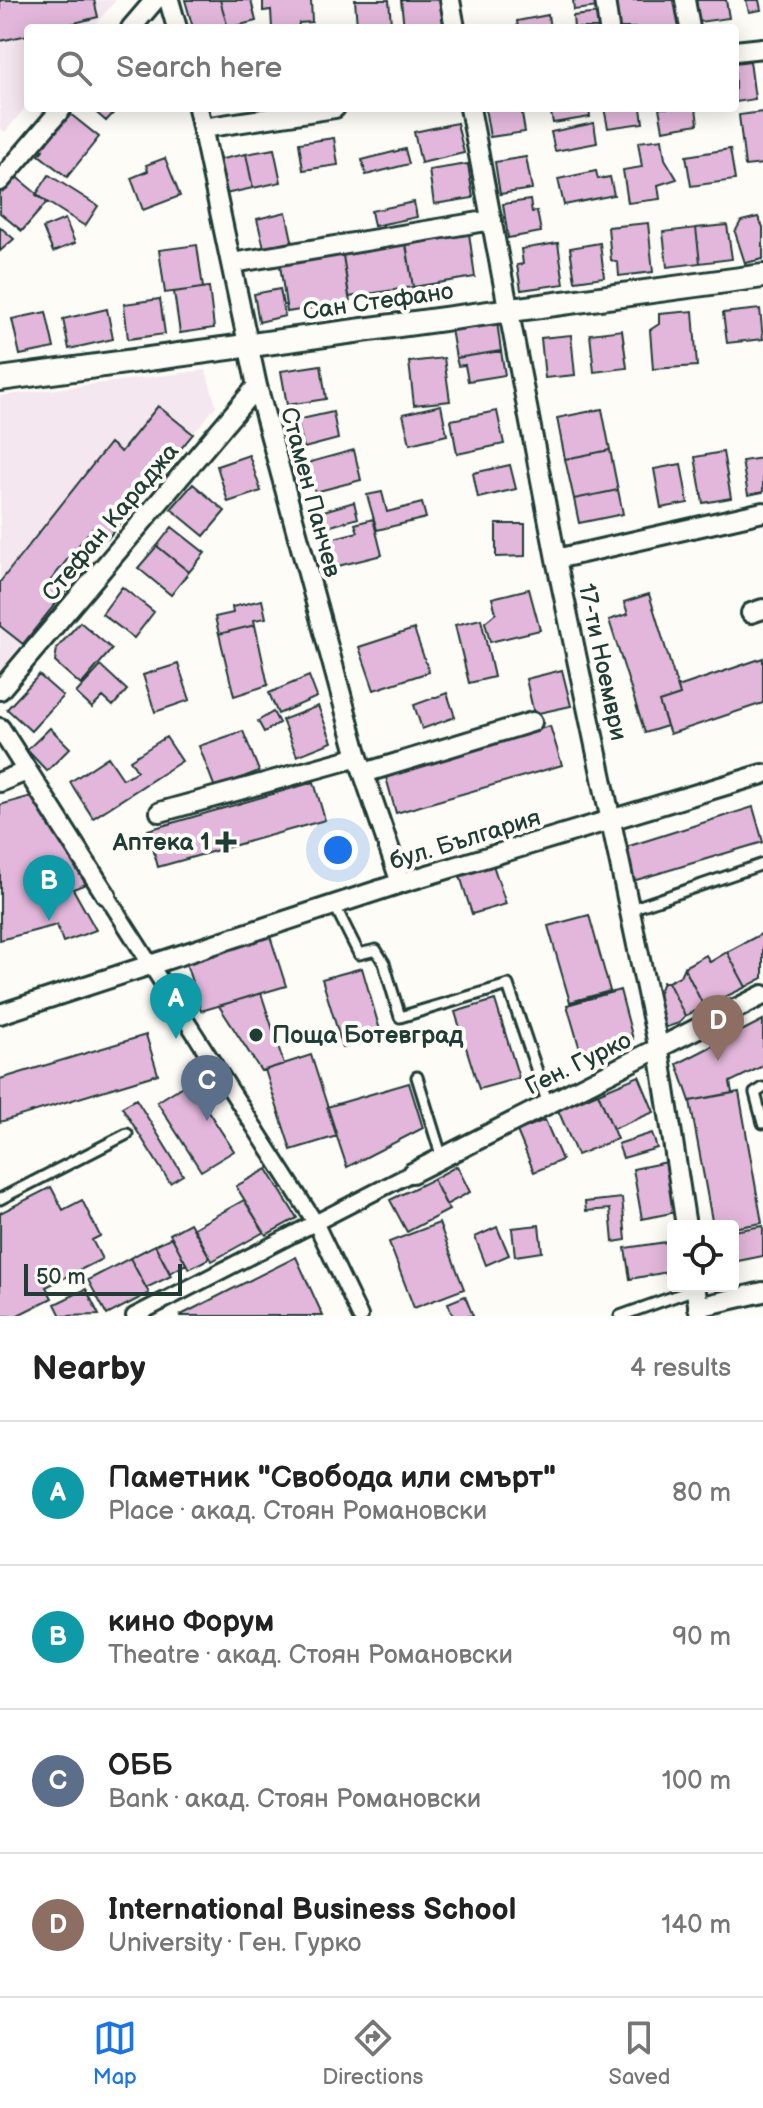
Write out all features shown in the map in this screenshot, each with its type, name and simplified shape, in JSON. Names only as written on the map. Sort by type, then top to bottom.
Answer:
[{"type":"street","points":[[134,24],[155,0]]},
{"type":"street","points":[[169,0],[176,24]]},
{"type":"street","points":[[450,0],[454,24]]},
{"type":"street","points":[[605,0],[608,24]]},
{"type":"street","points":[[685,0],[689,24]]},
{"type":"street","points":[[739,51],[763,48]]},
{"type":"street","points":[[0,181],[59,112]]},
{"type":"street","name":"Стамен Панчев","points":[[199,112],[257,386],[361,765],[401,883]]},
{"type":"street","points":[[203,128],[309,112]]},
{"type":"street","name":"17-ти Ноември","points":[[471,112],[556,559],[659,1050],[685,1220]]},
{"type":"street","points":[[232,263],[492,220]]},
{"type":"street","name":"Сан Стефано","points":[[0,379],[763,276]]},
{"type":"street","name":"Стефан Караджа","points":[[0,690],[257,386]]},
{"type":"street","points":[[556,559],[763,512]]},
{"type":"street","points":[[160,812],[532,722]]},
{"type":"street","points":[[0,728],[150,968],[315,1222],[360,1316]]},
{"type":"street","points":[[0,782],[27,771]]},
{"type":"street","name":"бул. България","points":[[0,1014],[150,968],[401,883],[763,774]]},
{"type":"street","name":"Ген. Гурко","points":[[412,1173],[763,995]]},
{"type":"street","points":[[134,1316],[412,1173]]},
{"type":"street","points":[[697,1300],[763,1292]]},
{"type":"lane","points":[[631,909],[763,864]]},
{"type":"lane","points":[[335,906],[359,954],[376,950],[384,963],[400,1017],[508,985],[548,1104]]},
{"type":"lane","points":[[417,1077],[442,1158]]},
{"type":"lane","points":[[763,1088],[755,1093],[763,1123]]},
{"type":"lane","points":[[0,1199],[127,1134]]},
{"type":"lane","points":[[620,1316],[697,1300]]},
{"type":"shaded area","points":[[0,0],[116,0],[95,24],[24,24],[24,109],[5,132],[0,128]]},
{"type":"shaded area","points":[[206,370],[216,406],[0,671],[0,396]]},
{"type":"building","points":[[0,0],[94,0],[98,17],[71,24],[24,24],[24,36],[0,41]]},
{"type":"building","points":[[185,0],[220,0],[227,24],[192,24]]},
{"type":"building","points":[[220,0],[251,0],[256,21],[227,24]]},
{"type":"building","points":[[263,0],[311,0],[312,22],[272,24],[271,10],[263,11]]},
{"type":"building","points":[[355,0],[389,0],[391,23],[357,24]]},
{"type":"building","points":[[401,0],[440,0],[443,24],[404,24]]},
{"type":"building","points":[[573,0],[597,0],[599,7],[574,10]]},
{"type":"building","points":[[614,0],[677,0],[681,24],[618,24]]},
{"type":"building","points":[[696,0],[726,0],[729,18],[699,22]]},
{"type":"building","points":[[746,0],[759,0],[761,10],[749,12]]},
{"type":"building","points":[[600,13],[601,24],[574,24],[573,16]]},
{"type":"building","points":[[548,15],[549,24],[517,24],[517,21]]},
{"type":"building","points":[[750,61],[755,99],[739,101],[739,62]]},
{"type":"building","points":[[62,112],[68,112],[99,137],[67,177],[39,155],[43,150],[36,144]]},
{"type":"building","points":[[96,112],[114,112],[106,121]]},
{"type":"building","points":[[486,112],[522,112],[525,132],[490,137]]},
{"type":"building","points":[[551,112],[589,112],[590,117],[553,123]]},
{"type":"building","points":[[605,112],[642,112],[643,123],[608,128]]},
{"type":"building","points":[[660,112],[696,112],[698,124],[663,130]]},
{"type":"building","points":[[763,112],[763,164],[745,166],[739,115]]},
{"type":"building","points":[[457,123],[464,153],[421,163],[414,132]]},
{"type":"building","points":[[594,123],[597,143],[555,151],[551,132]]},
{"type":"building","points":[[334,138],[338,165],[303,170],[299,143]]},
{"type":"building","points":[[662,139],[665,159],[677,179],[658,185],[660,199],[628,203],[623,170],[642,167],[638,142]]},
{"type":"building","points":[[274,149],[281,182],[253,188],[246,154]]},
{"type":"building","points":[[405,149],[409,164],[366,175],[362,160]]},
{"type":"building","points":[[730,149],[735,180],[691,186],[686,156]]},
{"type":"building","points":[[246,154],[253,188],[225,194],[217,160]]},
{"type":"building","points":[[526,157],[532,189],[500,194],[495,162]]},
{"type":"building","points":[[165,158],[180,196],[143,210],[131,178],[148,171],[146,165]]},
{"type":"building","points":[[468,164],[473,198],[434,204],[429,170]]},
{"type":"building","points":[[596,171],[598,179],[610,177],[614,195],[564,205],[558,179]]},
{"type":"building","points":[[14,175],[47,202],[22,231],[0,213],[0,191]]},
{"type":"building","points":[[49,175],[98,206],[85,226],[36,195]]},
{"type":"building","points":[[530,200],[532,212],[537,211],[541,232],[508,238],[503,204]]},
{"type":"building","points":[[414,202],[417,217],[374,226],[371,211]]},
{"type":"building","points":[[286,212],[293,245],[265,252],[257,219]]},
{"type":"building","points":[[758,217],[763,227],[763,259],[745,263],[735,232],[741,221]]},
{"type":"building","points":[[65,219],[75,243],[53,252],[43,228]]},
{"type":"building","points":[[648,223],[653,272],[619,276],[618,263],[611,260],[608,227]]},
{"type":"building","points":[[727,225],[732,259],[700,263],[696,228]]},
{"type":"building","points":[[468,226],[475,277],[413,287],[405,236]]},
{"type":"building","points":[[0,227],[14,239],[0,251]]},
{"type":"building","points":[[696,228],[700,263],[667,267],[663,232]]},
{"type":"building","points":[[405,239],[413,287],[349,297],[342,249]]},
{"type":"building","points":[[558,243],[564,284],[521,290],[517,265],[523,264],[521,249]]},
{"type":"building","points":[[600,243],[604,277],[575,281],[570,248]]},
{"type":"building","points":[[197,245],[203,288],[165,293],[159,250]]},
{"type":"building","points":[[343,255],[350,302],[287,312],[280,265]]},
{"type":"building","points":[[209,287],[214,328],[180,333],[174,292]]},
{"type":"building","points":[[280,289],[285,316],[259,322],[254,294]]},
{"type":"building","points":[[160,299],[165,334],[128,339],[124,304]]},
{"type":"building","points":[[107,309],[113,339],[69,349],[63,319]]},
{"type":"building","points":[[760,309],[763,339],[727,343],[723,313]]},
{"type":"building","points":[[693,311],[697,366],[653,369],[650,330],[659,324],[659,314]]},
{"type":"building","points":[[46,312],[54,348],[20,355],[12,319]]},
{"type":"building","points":[[497,322],[501,351],[456,358],[451,329]]},
{"type":"building","points":[[622,330],[627,368],[594,372],[590,334]]},
{"type":"building","points":[[571,335],[575,375],[545,378],[541,338]]},
{"type":"building","points":[[501,351],[505,375],[468,381],[465,365],[458,366],[456,358]]},
{"type":"building","points":[[444,358],[450,401],[414,405],[409,362]]},
{"type":"building","points":[[321,365],[326,399],[287,405],[281,371]]},
{"type":"building","points":[[441,405],[447,435],[410,444],[403,414]]},
{"type":"building","points":[[158,406],[193,434],[108,538],[94,526],[51,580],[65,592],[23,644],[0,626],[0,582],[110,443],[121,452]]},
{"type":"building","points":[[602,409],[610,450],[565,459],[557,418]]},
{"type":"building","points":[[497,411],[504,444],[457,454],[451,420]]},
{"type":"building","points":[[333,412],[338,439],[304,448],[297,420]]},
{"type":"building","points":[[354,450],[361,480],[315,492],[307,463]]},
{"type":"building","points":[[610,450],[618,490],[574,499],[565,459]]},
{"type":"building","points":[[723,452],[731,498],[703,503],[695,457]]},
{"type":"building","points":[[249,455],[261,491],[228,502],[217,466]]},
{"type":"building","points":[[763,458],[763,492],[748,495],[742,461]]},
{"type":"building","points":[[681,464],[688,503],[661,508],[654,469]]},
{"type":"building","points":[[510,465],[516,489],[478,498],[473,473]]},
{"type":"building","points":[[193,484],[225,511],[204,536],[171,509]]},
{"type":"building","points":[[618,490],[623,514],[579,523],[574,499]]},
{"type":"building","points":[[382,492],[387,512],[422,503],[426,518],[377,530],[367,495]]},
{"type":"building","points":[[354,502],[358,518],[321,529],[317,513]]},
{"type":"building","points":[[373,519],[382,555],[334,567],[326,540],[358,532],[355,524]]},
{"type":"building","points":[[496,524],[525,524],[525,556],[496,557]]},
{"type":"building","points":[[172,527],[205,553],[189,572],[157,546]]},
{"type":"building","points":[[157,546],[189,572],[171,595],[138,568]]},
{"type":"building","points":[[122,587],[154,612],[134,638],[102,614]]},
{"type":"building","points":[[529,589],[540,630],[490,642],[485,622],[496,613],[492,598]]},
{"type":"building","points":[[649,594],[680,695],[659,702],[667,726],[645,733],[609,620],[628,614],[624,602]]},
{"type":"building","points":[[262,600],[266,618],[254,620],[255,625],[219,634],[215,617],[233,613],[232,607]]},
{"type":"building","points":[[481,619],[494,677],[469,683],[455,625]]},
{"type":"building","points":[[80,622],[112,649],[81,685],[55,662],[57,648]]},
{"type":"building","points":[[255,625],[268,685],[234,696],[219,634]]},
{"type":"building","points":[[414,629],[429,672],[374,690],[359,647]]},
{"type":"building","points":[[763,658],[763,703],[670,734],[659,702],[680,695],[678,687]]},
{"type":"building","points":[[178,664],[190,700],[155,712],[143,675]]},
{"type":"building","points":[[101,666],[127,690],[113,706],[103,697],[92,708],[76,693]]},
{"type":"building","points":[[562,670],[571,706],[534,714],[526,679]]},
{"type":"building","points":[[39,675],[63,696],[31,731],[7,709]]},
{"type":"building","points":[[309,676],[317,697],[278,714],[269,693]]},
{"type":"building","points":[[447,693],[455,717],[422,729],[414,705]]},
{"type":"building","points":[[318,706],[332,742],[297,756],[282,720]]},
{"type":"building","points":[[273,712],[279,723],[264,732],[258,721]]},
{"type":"building","points":[[550,726],[562,765],[396,813],[385,774]]},
{"type":"building","points":[[50,728],[70,748],[47,771],[27,750]]},
{"type":"building","points":[[243,731],[259,771],[215,788],[199,746]]},
{"type":"building","points":[[166,737],[182,761],[93,818],[70,782],[108,757],[123,779],[137,771],[130,760]]},
{"type":"building","points":[[314,782],[325,820],[158,867],[148,830]]},
{"type":"building","points":[[32,796],[86,884],[73,889],[96,930],[63,942],[57,925],[0,940],[0,805]]},
{"type":"building","points":[[753,807],[763,842],[633,881],[623,848]]},
{"type":"building","points":[[493,865],[506,904],[472,914],[460,876]]},
{"type":"building","points":[[589,915],[610,991],[570,1002],[548,926]]},
{"type":"building","points":[[763,933],[763,978],[746,987],[727,952]]},
{"type":"building","points":[[270,936],[286,986],[201,1011],[185,960]]},
{"type":"building","points":[[727,952],[746,987],[704,1007],[684,967],[706,955],[710,962]]},
{"type":"building","points":[[684,967],[704,1007],[685,1016],[668,982],[680,976]]},
{"type":"building","points":[[362,968],[382,1037],[343,1048],[322,979]]},
{"type":"building","points":[[663,982],[668,982],[685,1016],[679,1023],[661,1029],[653,1006]]},
{"type":"building","points":[[620,990],[633,1039],[581,1053],[567,1005]]},
{"type":"building","name":"Поща Ботевград","points":[[261,993],[284,1064],[261,1071],[219,1006]]},
{"type":"building","points":[[495,1000],[519,1078],[479,1089],[455,1012]]},
{"type":"building","points":[[763,1020],[763,1066],[730,1082],[732,1093],[690,1101],[677,1064]]},
{"type":"building","points":[[146,1035],[158,1074],[0,1122],[0,1079]]},
{"type":"building","points":[[311,1055],[337,1136],[291,1150],[265,1070]]},
{"type":"building","points":[[639,1076],[654,1112],[613,1129],[598,1093]]},
{"type":"building","points":[[189,1082],[234,1151],[201,1171],[157,1102]]},
{"type":"building","points":[[409,1083],[423,1128],[347,1167],[327,1107]]},
{"type":"building","points":[[739,1092],[762,1223],[739,1227],[739,1220],[712,1220],[690,1101]]},
{"type":"building","points":[[598,1093],[617,1139],[577,1155],[558,1110]]},
{"type":"building","points":[[136,1099],[183,1175],[170,1183],[122,1107]]},
{"type":"building","points":[[545,1120],[562,1160],[534,1172],[517,1131]]},
{"type":"building","points":[[652,1133],[657,1148],[623,1158],[618,1144]]},
{"type":"building","points":[[667,1162],[676,1212],[642,1219],[633,1169]]},
{"type":"building","points":[[457,1166],[470,1192],[446,1205],[433,1179]]},
{"type":"building","points":[[267,1169],[297,1218],[266,1235],[236,1186]]},
{"type":"building","points":[[433,1179],[449,1210],[407,1232],[390,1200]]},
{"type":"building","points":[[51,1187],[63,1210],[82,1200],[100,1236],[92,1240],[102,1259],[46,1287],[52,1298],[16,1316],[0,1316],[0,1213]]},
{"type":"building","points":[[622,1198],[626,1240],[613,1242],[610,1209],[586,1211],[585,1202]]},
{"type":"building","points":[[244,1200],[264,1232],[212,1261],[194,1228]]},
{"type":"building","points":[[190,1223],[210,1258],[189,1269],[170,1234]]},
{"type":"building","points":[[439,1223],[464,1289],[414,1308],[389,1242]]},
{"type":"building","points":[[539,1225],[542,1252],[515,1256],[512,1228]]},
{"type":"building","points":[[763,1226],[763,1256],[739,1261],[739,1230]]},
{"type":"building","points":[[497,1227],[509,1255],[486,1265],[475,1237]]},
{"type":"building","points":[[172,1237],[186,1264],[170,1273],[155,1245]]},
{"type":"building","points":[[667,1242],[667,1272],[630,1279],[625,1248]]},
{"type":"building","points":[[155,1245],[171,1276],[146,1288],[130,1258]]},
{"type":"building","points":[[296,1257],[323,1316],[179,1316]]},
{"type":"building","points":[[130,1258],[149,1293],[107,1315],[88,1280]]},
{"type":"building","points":[[86,1289],[99,1315],[61,1316],[55,1304]]},
{"type":"building","points":[[465,1296],[473,1316],[453,1316],[448,1303]]},
{"type":"place","name":"Аптека 1","points":[[226,842]]},
{"type":"place","name":"кино Форум","points":[[49,921]]},
{"type":"place","name":"Поща Ботевград","points":[[256,1035]]},
{"type":"place","name":"Паметник \"Свобода или смърт\"","points":[[176,1039]]},
{"type":"place","name":"International Business School","points":[[718,1061]]},
{"type":"place","name":"ОББ","points":[[207,1121]]}]
